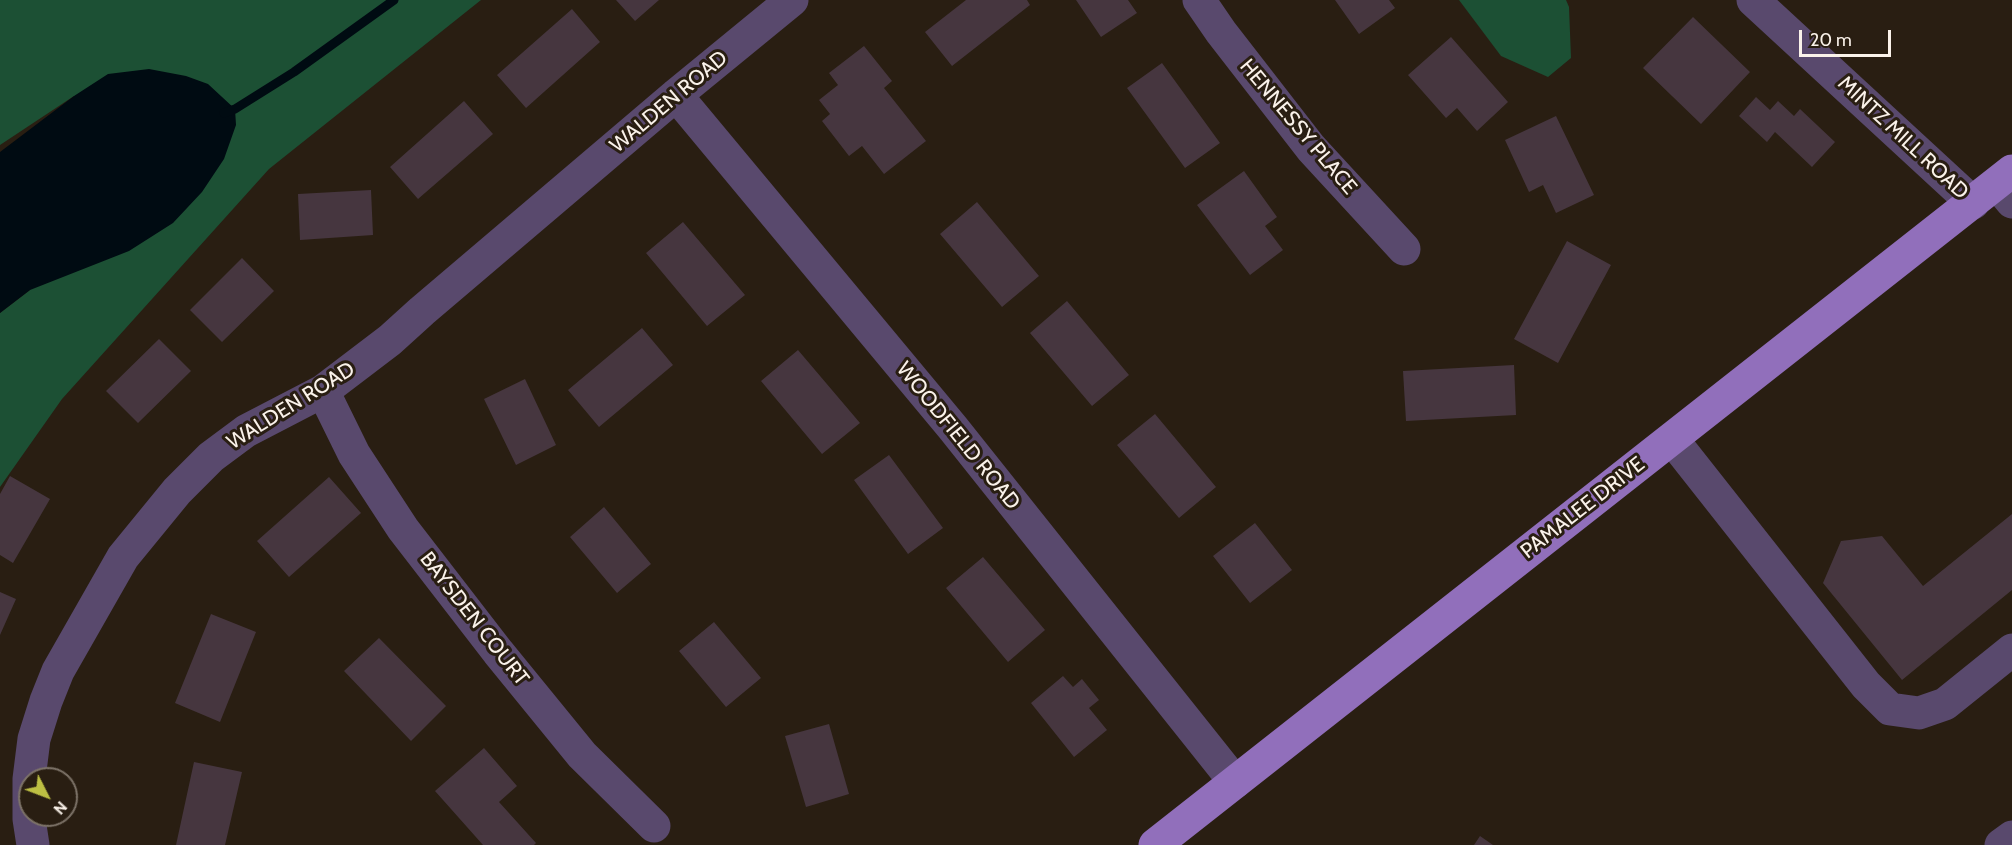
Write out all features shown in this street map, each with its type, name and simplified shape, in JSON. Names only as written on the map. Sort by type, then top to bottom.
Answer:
[{"type":"main road","name":"PAMALEE DRIVE","points":[[1155,845],[1672,439],[1998,190]]},
{"type":"street","name":"WALDEN ROAD","points":[[33,845],[29,819],[29,779],[34,739],[58,671],[123,557],[177,491],[211,457],[246,431],[322,391],[390,340],[676,95],[792,0]]},
{"type":"street","name":"HENNESSY PLACE","points":[[1199,0],[1311,148],[1404,249]]},
{"type":"street","name":"MINTZ MILL ROAD","points":[[1754,0],[1998,190]]},
{"type":"street","name":"WOODFIELD ROAD","points":[[676,95],[953,428],[1235,782]]},
{"type":"street","name":"BAYSDEN COURT","points":[[322,391],[354,454],[403,529],[498,652],[582,755],[654,826]]},
{"type":"street","points":[[1672,439],[1866,685],[1890,709],[1919,713],[1945,704],[2012,650]]},
{"type":"street","points":[[2001,845],[2012,837]]},
{"type":"green space","points":[[0,0],[481,0],[269,169],[62,399],[0,487],[0,313],[30,290],[74,96],[0,145]]},
{"type":"green space","points":[[1459,0],[1566,0],[1569,7],[1571,58],[1548,77],[1501,56]]},
{"type":"shaded area","points":[[149,69],[186,76],[208,84],[235,109],[236,125],[224,159],[202,192],[173,223],[129,251],[30,290],[0,313],[0,152],[74,96],[108,74]]},
{"type":"building","points":[[616,0],[659,0],[635,21]]},
{"type":"building","points":[[966,0],[1027,0],[1030,5],[952,66],[925,32]]},
{"type":"building","points":[[1076,0],[1128,0],[1137,13],[1101,37]]},
{"type":"building","points":[[1335,0],[1389,0],[1395,8],[1359,34]]},
{"type":"building","points":[[572,9],[600,42],[526,108],[497,75]]},
{"type":"building","points":[[1693,17],[1750,72],[1701,124],[1643,68]]},
{"type":"building","points":[[1451,37],[1508,102],[1477,131],[1457,108],[1446,118],[1408,75]]},
{"type":"building","points":[[864,46],[892,81],[884,88],[926,141],[884,174],[862,146],[849,156],[822,121],[830,114],[819,100],[838,85],[829,73]]},
{"type":"building","points":[[1162,63],[1220,143],[1185,168],[1127,88]]},
{"type":"building","points":[[1756,97],[1770,110],[1778,101],[1794,116],[1800,109],[1835,142],[1812,167],[1775,132],[1767,142],[1739,116]]},
{"type":"building","points":[[464,101],[493,134],[418,199],[390,167]]},
{"type":"building","points":[[1556,116],[1594,195],[1556,213],[1543,185],[1529,192],[1505,140]]},
{"type":"building","points":[[1244,171],[1277,217],[1265,226],[1283,250],[1250,275],[1197,205]]},
{"type":"building","points":[[371,190],[373,235],[300,240],[298,194]]},
{"type":"building","points":[[977,202],[1039,276],[1002,307],[940,234]]},
{"type":"building","points":[[683,222],[745,295],[707,326],[646,253]]},
{"type":"building","points":[[1567,241],[1611,265],[1558,363],[1514,339]]},
{"type":"building","points":[[242,258],[274,291],[222,342],[190,310]]},
{"type":"building","points":[[1067,301],[1129,375],[1092,406],[1030,333]]},
{"type":"building","points":[[642,328],[673,365],[599,427],[568,390]]},
{"type":"building","points":[[159,339],[191,371],[138,423],[106,391]]},
{"type":"building","points":[[798,350],[860,423],[822,454],[761,381]]},
{"type":"building","points":[[1514,365],[1516,415],[1406,421],[1403,371]]},
{"type":"building","points":[[525,379],[556,445],[516,465],[484,399]]},
{"type":"building","points":[[1155,414],[1216,487],[1179,518],[1117,445]]},
{"type":"building","points":[[889,455],[943,528],[908,554],[854,480]]},
{"type":"building","points":[[10,476],[50,499],[13,563],[0,555],[0,494]]},
{"type":"building","points":[[329,477],[361,513],[289,577],[257,541]]},
{"type":"building","points":[[604,507],[651,564],[617,593],[570,537]]},
{"type":"building","points":[[2012,514],[2012,590],[1902,680],[1823,583],[1841,541],[1882,536],[1923,586]]},
{"type":"building","points":[[1255,523],[1292,570],[1250,603],[1213,556]]},
{"type":"building","points":[[983,557],[1045,630],[1008,662],[946,588]]},
{"type":"building","points":[[0,592],[16,599],[0,635]]},
{"type":"building","points":[[211,614],[256,632],[220,722],[175,703]]},
{"type":"building","points":[[714,622],[761,678],[726,707],[679,651]]},
{"type":"building","points":[[379,638],[446,706],[411,741],[344,671]]},
{"type":"building","points":[[1063,676],[1073,687],[1082,679],[1099,700],[1089,708],[1107,730],[1074,757],[1031,703]]},
{"type":"building","points":[[829,724],[849,794],[806,807],[785,736]]},
{"type":"building","points":[[484,748],[517,786],[499,802],[536,843],[534,845],[483,845],[435,791]]},
{"type":"building","points":[[194,762],[242,772],[225,845],[176,845]]},
{"type":"building","points":[[1480,836],[1493,845],[1474,845]]},
{"type":"waterway","points":[[224,113],[235,109],[294,72],[394,0]]}]
